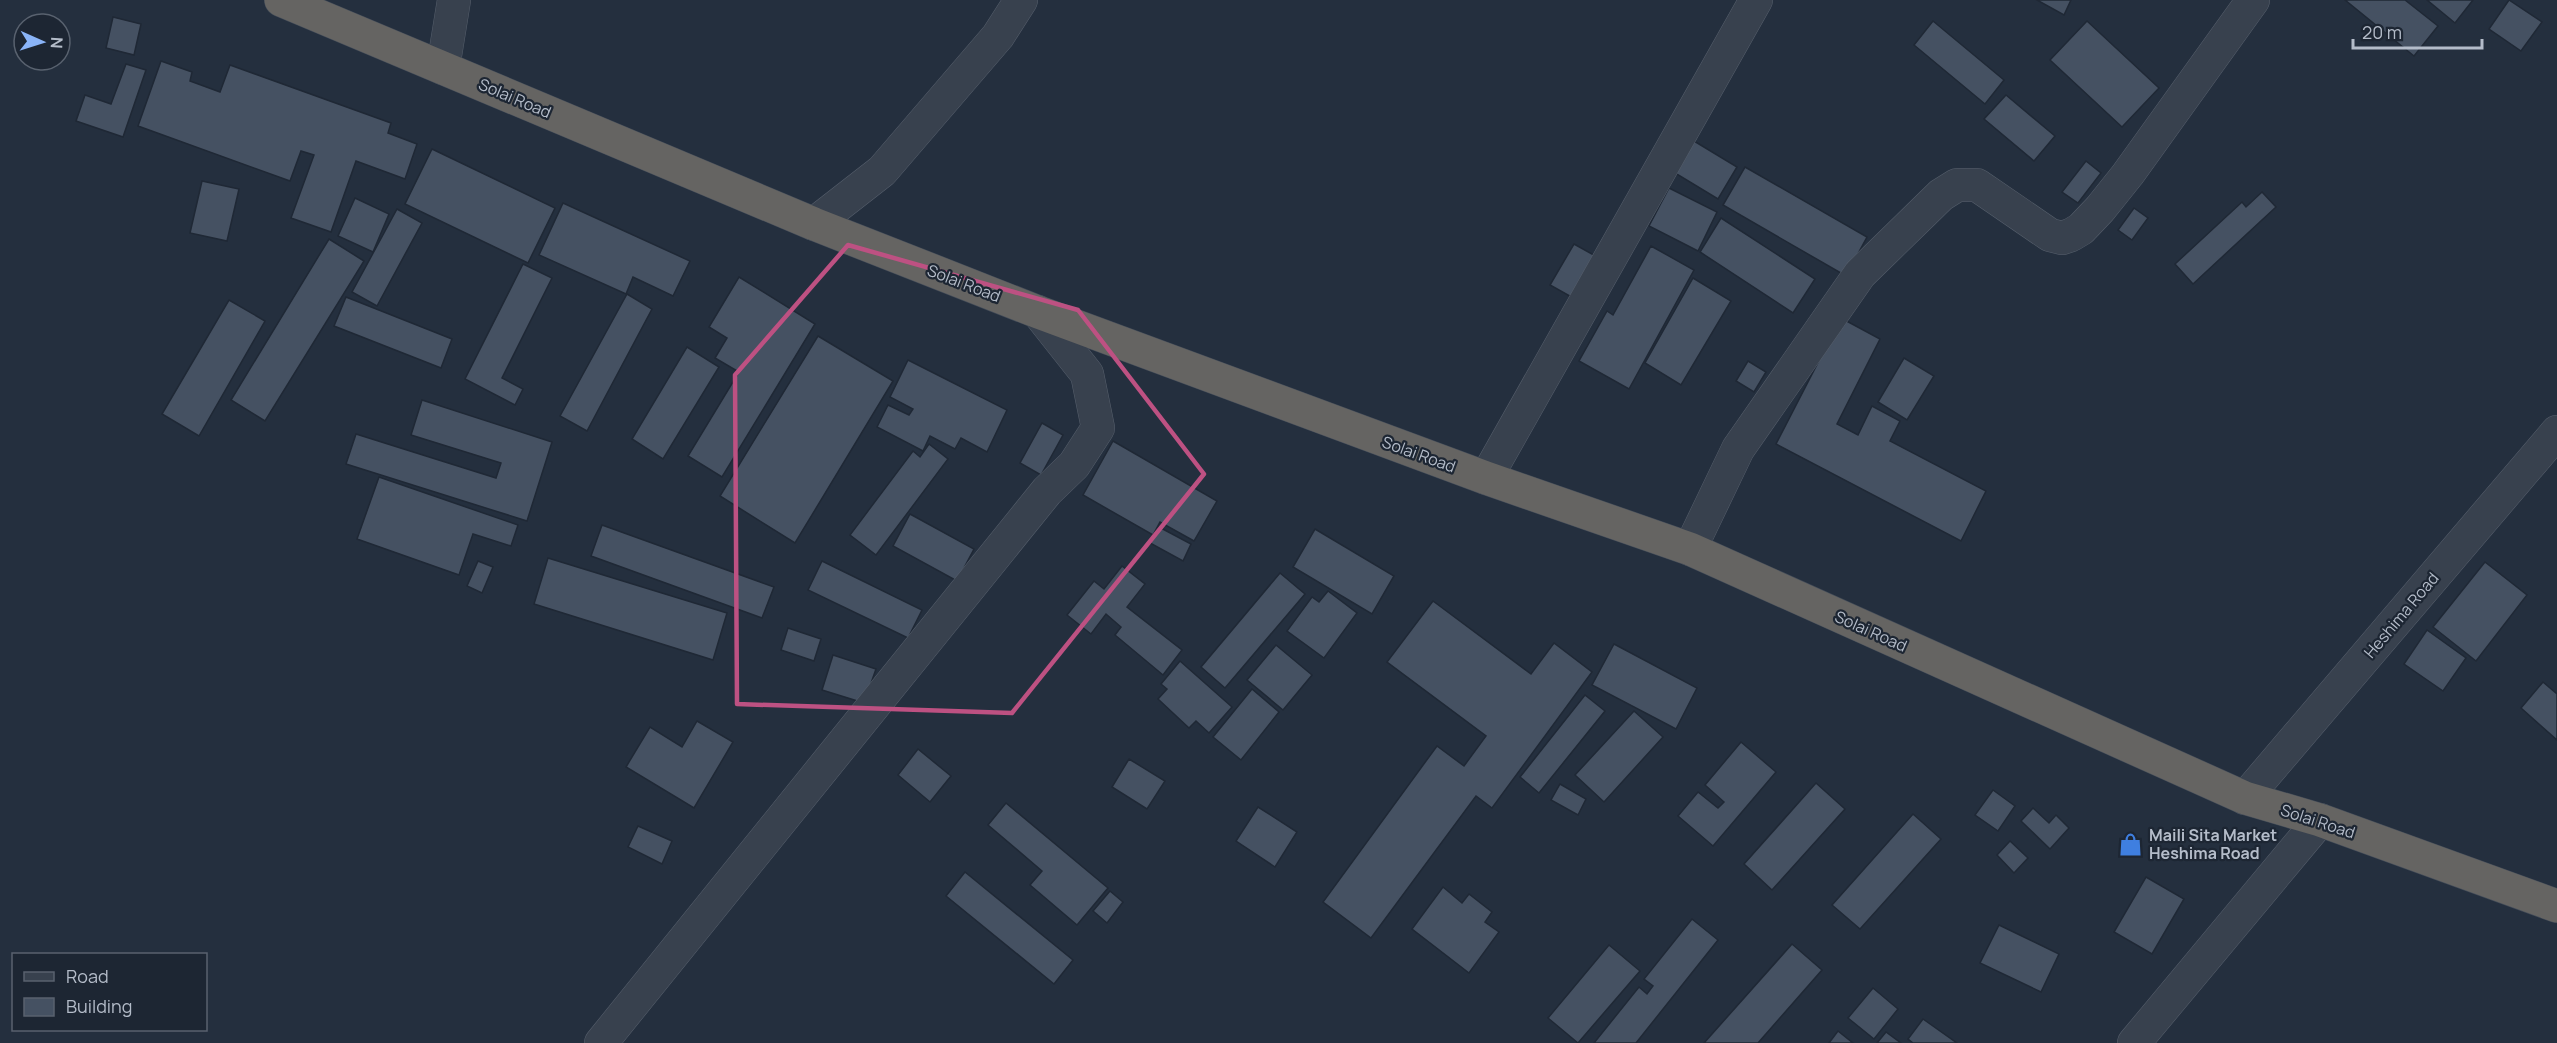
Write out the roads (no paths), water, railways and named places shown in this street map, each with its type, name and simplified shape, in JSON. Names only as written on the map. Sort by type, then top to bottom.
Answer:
[{"type":"highway","name":"Solai Road","points":[[280,0],[814,224],[1038,312],[1486,478],[1690,549],[2245,798],[2320,820],[2557,906]]},
{"type":"street","points":[[443,68],[454,0]]},
{"type":"street","points":[[814,224],[882,171],[998,36],[1021,0]]},
{"type":"street","points":[[1486,478],[1756,0]]},
{"type":"street","points":[[1690,549],[1738,449],[1860,274],[1932,203],[1957,185],[1977,185],[2050,235],[2062,238],[2081,229],[2128,174],[2253,0]]},
{"type":"street","points":[[601,1043],[1041,499],[1074,465],[1098,428],[1087,374],[1038,312]]},
{"type":"street","name":"Heshima Road","points":[[2245,798],[2557,432]]},
{"type":"street","points":[[2134,1043],[2320,820]]},
{"type":"place","name":"Maili Sita Market Heshima Road","points":[[2131,844]]}]
